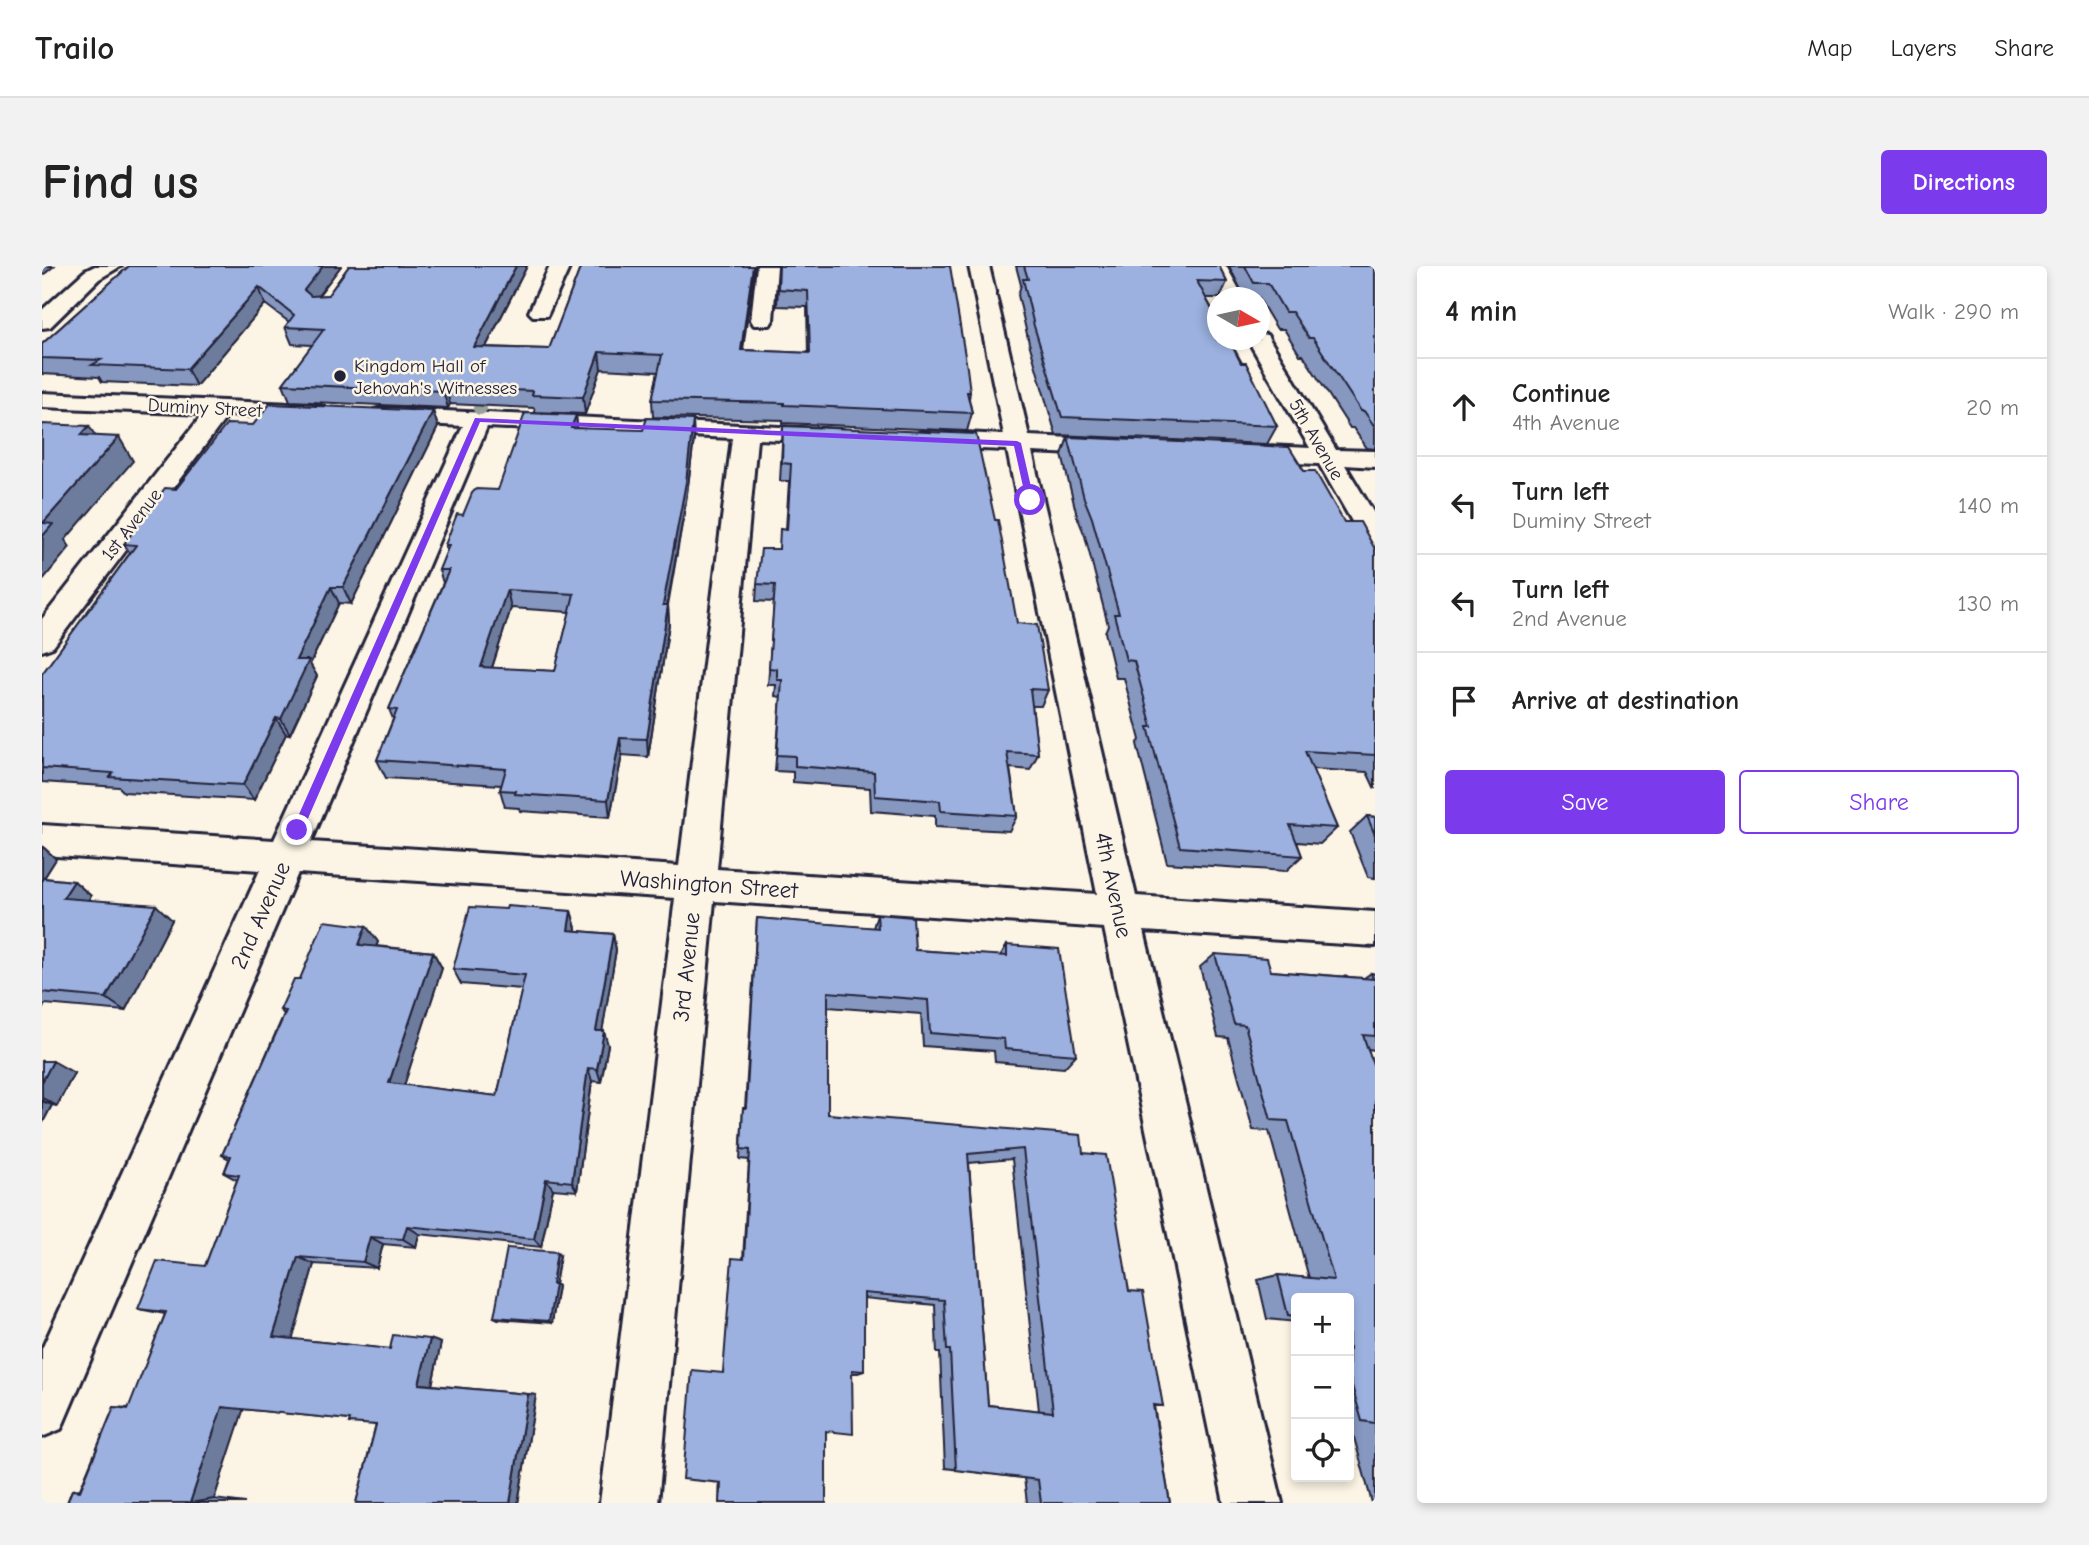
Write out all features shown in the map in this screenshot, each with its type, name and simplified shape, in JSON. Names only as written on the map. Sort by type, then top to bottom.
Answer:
[{"type":"street","points":[[540,312],[560,266]]},
{"type":"street","points":[[762,320],[767,266]]},
{"type":"street","name":"4th Avenue","points":[[979,266],[1119,911],[1253,1503]]},
{"type":"street","points":[[1216,266],[1228,287]]},
{"type":"street","points":[[42,321],[99,269]]},
{"type":"street","name":"5th Avenue","points":[[1265,350],[1375,538]]},
{"type":"street","name":"Duminy Street","points":[[42,400],[335,413]]},
{"type":"street","name":"1st Avenue","points":[[42,640],[221,408]]},
{"type":"street","points":[[361,414],[852,436]]},
{"type":"street","name":"2nd Avenue","points":[[42,1410],[478,419]]},
{"type":"street","name":"3rd Avenue","points":[[629,1503],[745,432]]},
{"type":"street","points":[[906,439],[1136,449]]},
{"type":"street","points":[[1218,452],[1375,459]]},
{"type":"street","name":"Washington Street","points":[[42,840],[1375,929]]},
{"type":"building","points":[[129,266],[323,266],[304,290],[311,296],[328,295],[349,266],[516,266],[474,347],[549,349],[581,266],[753,266],[741,350],[810,353],[808,291],[778,289],[779,266],[950,266],[972,413],[784,403],[652,400],[662,355],[599,352],[583,397],[532,395],[533,391],[446,387],[443,391],[283,384],[324,329],[285,327],[294,315],[259,287],[187,369],[92,365],[101,360],[42,358],[42,344]]},
{"type":"building","points":[[1024,266],[1219,266],[1227,282],[1197,281],[1207,300],[1207,350],[1234,350],[1241,363],[1246,363],[1277,426],[1062,417],[1034,326],[1023,279],[1028,279]]},
{"type":"building","points":[[1245,266],[1375,266],[1375,427],[1364,411],[1361,411],[1313,338],[1309,338],[1292,312],[1285,312],[1268,283],[1254,283]]},
{"type":"building","points":[[270,404],[433,411],[343,587],[331,587],[296,660],[309,660],[281,719],[276,718],[243,785],[110,777],[113,773],[42,768],[42,674],[136,545],[124,544],[165,488],[176,489],[227,424],[253,425]]},
{"type":"building","points":[[525,413],[576,415],[571,428],[643,430],[647,418],[693,420],[686,482],[663,605],[668,605],[647,739],[620,738],[608,800],[515,794],[516,791],[500,790],[506,769],[377,760],[397,710],[389,709],[449,570],[439,570],[457,514],[463,515],[476,489],[498,490]],"holes":[[[507,590],[574,594],[555,671],[481,667]]]},
{"type":"building","points":[[42,424],[89,426],[81,435],[119,437],[43,523],[53,524],[42,537]]},
{"type":"building","points":[[783,426],[976,434],[995,520],[998,520],[1017,623],[1037,625],[1048,690],[1030,689],[1038,754],[1007,752],[1017,816],[941,811],[940,801],[875,796],[874,772],[795,766],[795,756],[777,755],[782,680],[777,680],[777,669],[769,668],[775,585],[757,584],[761,549],[779,549],[780,529],[787,530],[791,464],[782,463]]},
{"type":"building","points":[[1068,437],[1289,447],[1304,471],[1315,471],[1344,522],[1360,522],[1375,549],[1375,755],[1305,751],[1337,828],[1290,825],[1302,856],[1180,847],[1148,727],[1152,727],[1134,661],[1126,660],[1114,614],[1119,614]]},
{"type":"building","points":[[1367,816],[1375,817],[1375,835]]},
{"type":"building","points":[[42,878],[74,881],[63,898],[156,905],[106,998],[42,992]]},
{"type":"building","points":[[507,906],[571,911],[568,930],[613,934],[596,1031],[604,1031],[597,1069],[588,1068],[572,1182],[546,1179],[534,1239],[407,1226],[403,1239],[370,1237],[363,1262],[298,1257],[273,1337],[390,1349],[393,1335],[430,1339],[419,1384],[528,1394],[510,1503],[356,1503],[376,1425],[222,1407],[190,1503],[67,1503],[72,1490],[80,1491],[114,1407],[128,1409],[166,1312],[138,1309],[157,1261],[205,1266],[239,1175],[224,1173],[231,1156],[222,1155],[286,1011],[280,1010],[294,979],[300,979],[324,921],[366,926],[359,945],[433,952],[389,1083],[497,1096],[525,975],[453,969],[470,907],[506,909]]},
{"type":"building","points":[[877,914],[913,917],[915,950],[1007,956],[1007,945],[1059,949],[1076,1055],[1005,1049],[1004,1039],[930,1033],[928,1000],[828,992],[828,1114],[1081,1135],[1083,1153],[1106,1155],[1129,1291],[1143,1292],[1163,1406],[1153,1405],[1170,1503],[1041,1503],[1038,1480],[956,1470],[950,1350],[947,1350],[944,1300],[864,1293],[864,1371],[852,1370],[853,1434],[826,1431],[826,1503],[720,1503],[721,1483],[683,1479],[692,1370],[723,1373],[732,1258],[744,1259],[750,1150],[741,1149],[743,1108],[746,1108],[757,918],[878,928]],"holes":[[[1023,1149],[1053,1412],[988,1405],[968,1154]]]},
{"type":"building","points":[[1215,954],[1267,958],[1271,971],[1373,979],[1371,973],[1375,974],[1375,1036],[1363,1035],[1375,1070],[1375,1423],[1362,1421],[1354,1393],[1354,1293],[1291,1293],[1291,1315],[1288,1315],[1278,1275],[1334,1280],[1288,1121],[1271,1120],[1245,1025],[1234,1024]]},
{"type":"building","points":[[42,1061],[53,1061],[42,1082]]},
{"type":"building","points":[[507,1248],[557,1252],[549,1321],[494,1317]]},
{"type":"place","name":"Kingdom Hall of Jehovah's Witnesses","points":[[340,376]]},
{"type":"route","points":[[297,830],[478,419],[1017,443],[1030,500]]}]
